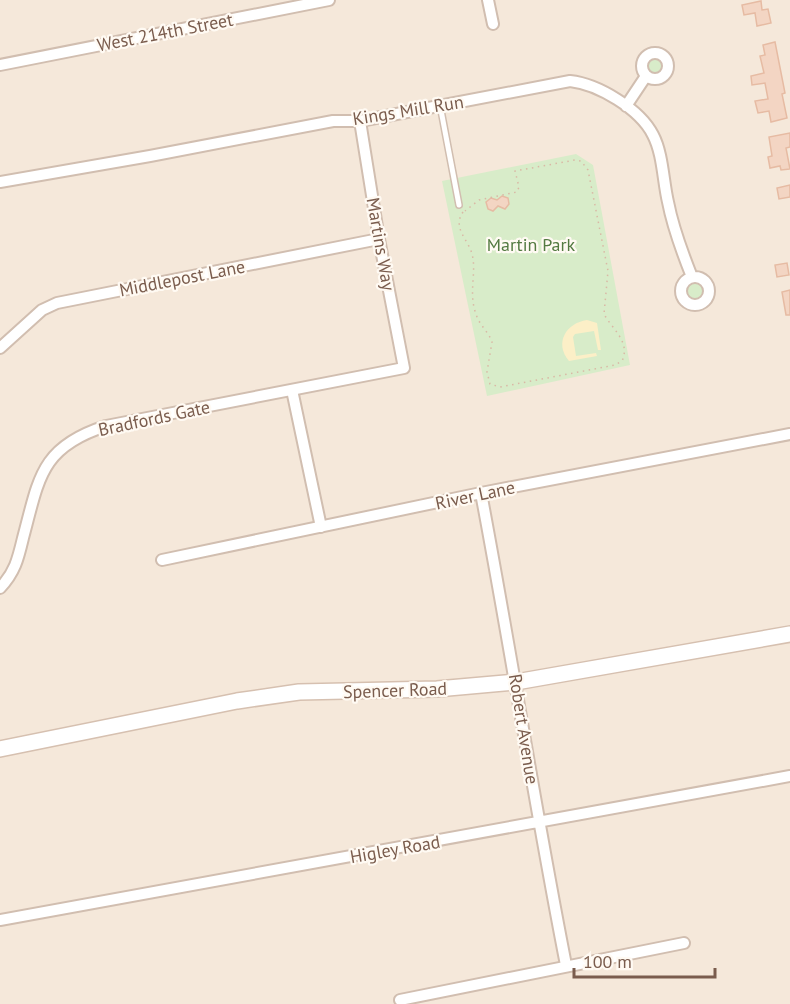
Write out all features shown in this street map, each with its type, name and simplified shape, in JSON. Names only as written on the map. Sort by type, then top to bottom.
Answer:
[{"type":"street","name":"West 214th Street","points":[[0,65],[329,0]]},
{"type":"street","points":[[488,0],[493,24]]},
{"type":"street","points":[[626,106],[646,76]]},
{"type":"street","name":"Kings Mill Run","points":[[0,182],[333,121],[360,121],[570,81],[584,82],[626,106],[646,123],[654,136],[679,244],[692,277]]},
{"type":"street","name":"Martins Way","points":[[360,121],[379,239],[404,368]]},
{"type":"street","name":"Middlepost Lane","points":[[0,348],[42,310],[57,303],[379,239]]},
{"type":"street","name":"Bradfords Gate","points":[[0,588],[14,572],[39,477],[52,458],[82,434],[106,426],[404,368]]},
{"type":"street","points":[[292,390],[321,527]]},
{"type":"street","name":"River Lane","points":[[162,560],[481,493],[790,434]]},
{"type":"street","name":"Robert Avenue","points":[[481,493],[566,965]]},
{"type":"street","name":"Spencer Road","points":[[0,749],[237,701],[289,694],[437,689],[516,682],[790,634]]},
{"type":"street","name":"Higley Road","points":[[0,920],[790,776]]},
{"type":"street","points":[[400,1000],[684,943]]},
{"type":"lane","points":[[440,105],[459,209]]},
{"type":"path","points":[[575,160],[586,165],[608,271],[604,314],[620,336],[625,353],[622,361],[615,365],[500,387],[490,384],[487,372],[492,342],[474,309],[471,288],[472,255],[459,226],[459,220],[464,211],[479,200],[517,192],[519,187],[515,171],[575,160]]},
{"type":"path","points":[[459,209],[464,211]]},
{"type":"shaded area","points":[[0,0],[790,0],[790,1004],[0,1004]]},
{"type":"green space","points":[[654,57],[660,60],[663,66],[660,72],[654,75],[648,72],[645,66],[648,60]]},
{"type":"green space","name":"Martin Park","points":[[576,154],[593,165],[630,365],[487,396],[442,181]]},
{"type":"green space","points":[[695,282],[701,285],[704,291],[701,297],[695,300],[689,297],[686,291],[689,285]]},
{"type":"sand","points":[[587,320],[597,323],[601,350],[598,350],[594,331],[575,334],[573,337],[576,356],[596,353],[597,356],[569,361],[563,347],[564,335],[573,325]]},
{"type":"building","points":[[761,1],[762,10],[768,9],[771,23],[757,26],[755,13],[744,15],[742,5]]},
{"type":"building","points":[[775,42],[785,93],[782,94],[787,118],[771,122],[769,111],[758,113],[755,101],[768,99],[765,83],[752,85],[751,76],[764,73],[760,56],[765,55],[763,45]]},
{"type":"building","points":[[790,133],[790,147],[786,148],[790,169],[781,170],[780,166],[770,168],[768,157],[772,156],[769,137]]},
{"type":"building","points":[[790,185],[790,197],[779,199],[777,188]]},
{"type":"building","points":[[502,196],[508,198],[509,204],[505,209],[498,206],[493,211],[488,209],[486,202],[491,198],[497,200]]},
{"type":"building","points":[[787,263],[789,275],[777,277],[775,265]]},
{"type":"building","points":[[790,290],[790,315],[786,315],[782,292]]}]
